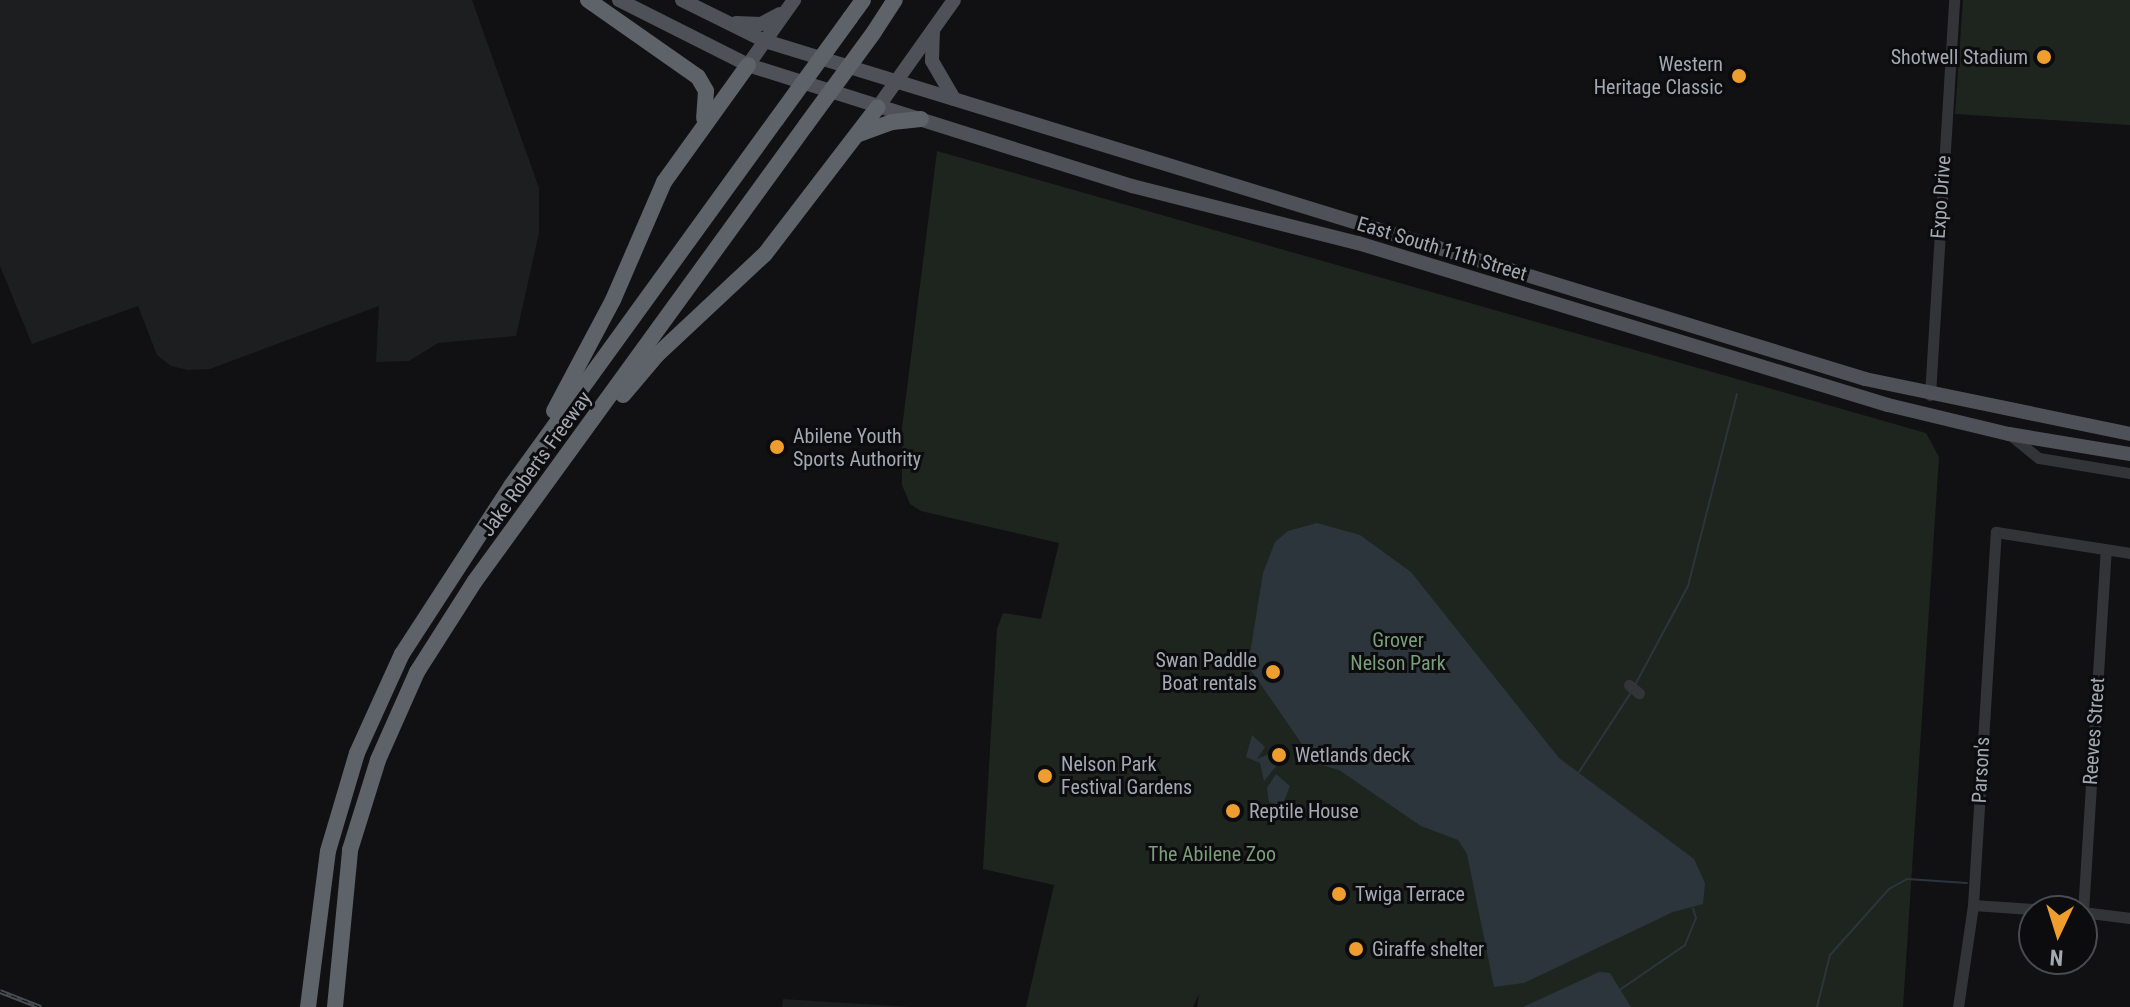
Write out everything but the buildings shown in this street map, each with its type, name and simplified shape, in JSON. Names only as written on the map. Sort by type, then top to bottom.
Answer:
[{"type":"highway","points":[[588,0],[698,77],[708,106],[700,129]]},
{"type":"highway","name":"Jake Roberts Freeway","points":[[308,1007],[328,851],[357,753],[402,654],[505,495],[863,0]]},
{"type":"highway","name":"Jake Roberts Freeway","points":[[335,1007],[348,864],[378,760],[417,672],[540,494],[895,0]]},
{"type":"highway","points":[[505,495],[585,358],[664,182],[748,65]]},
{"type":"highway","points":[[540,494],[657,355],[765,254],[878,107]]},
{"type":"highway","points":[[858,135],[884,124],[921,119]]},
{"type":"main road","name":"East South 11th Street","points":[[619,0],[748,65],[1132,186],[1358,243],[1934,417],[2009,434],[2130,454]]},
{"type":"main road","name":"East South 11th Street","points":[[682,0],[765,41],[1930,395],[2130,434]]},
{"type":"main road","points":[[878,107],[954,0]]},
{"type":"main road","points":[[748,65],[790,5]]},
{"type":"main road","points":[[720,21],[761,24],[790,5]]},
{"type":"main road","points":[[933,28],[932,61],[954,100]]},
{"type":"main road","points":[[1930,395],[1934,417]]},
{"type":"street","name":"Expo Drive","points":[[1930,395],[1954,0]]},
{"type":"street","points":[[2009,434],[2039,458],[2130,473]]},
{"type":"street","name":"Parson's","points":[[1958,1007],[1973,905],[1996,532],[2106,550]]},
{"type":"street","points":[[2106,550],[2130,553]]},
{"type":"street","name":"Reeves Street","points":[[2083,895],[2106,550]]},
{"type":"street","points":[[1973,905],[2018,908]]},
{"type":"street","points":[[2098,914],[2130,918]]},
{"type":"shaded area","points":[[0,0],[472,0],[539,188],[539,233],[516,336],[438,343],[409,361],[376,362],[379,306],[210,369],[188,370],[171,366],[157,355],[138,306],[32,344],[0,266]]},
{"type":"shaded area","points":[[1317,523],[1360,535],[1411,572],[1559,758],[1694,859],[1705,883],[1703,904],[1673,912],[1524,983],[1494,987],[1467,854],[1458,840],[1421,826],[1339,770],[1315,763],[1248,666],[1263,573],[1275,542],[1288,531]]},
{"type":"shaded area","points":[[1252,735],[1265,747],[1257,759],[1272,753],[1279,763],[1264,781],[1260,763],[1246,757]]},
{"type":"shaded area","points":[[1276,774],[1290,786],[1282,806],[1269,802],[1267,788]]},
{"type":"shaded area","points":[[1599,972],[1610,973],[1631,1007],[1523,1007]]},
{"type":"shaded area","points":[[783,999],[910,1007],[782,1007]]},
{"type":"green space","name":"Shotwell Stadium","points":[[1963,0],[2130,0],[2130,125],[1955,114]]},
{"type":"green space","name":"Grover Nelson Park","points":[[937,151],[1926,433],[1939,457],[1903,1007],[1197,1007],[1199,994],[1193,1007],[1026,1007],[1054,885],[983,869],[997,629],[1003,613],[1041,619],[1059,543],[921,511],[910,504],[902,485],[902,428]]},
{"type":"waterway","points":[[1635,685],[1688,586],[1737,394]]},
{"type":"waterway","points":[[1579,772],[1632,691]]},
{"type":"waterway","points":[[1817,1007],[1830,955],[1889,889],[1907,879],[1967,883]]},
{"type":"waterway","points":[[1621,989],[1685,945],[1696,918],[1693,908]]},
{"type":"railway","points":[[0,991],[41,1007]]},
{"type":"place","name":"Shotwell Stadium","points":[[2044,57]]},
{"type":"place","name":"Western Heritage Classic","points":[[1739,76]]},
{"type":"place","name":"Abilene Youth Sports Authority","points":[[777,447]]},
{"type":"place","name":"Swan Paddle Boat rentals","points":[[1273,672]]},
{"type":"place","name":"Wetlands deck","points":[[1279,755]]},
{"type":"place","name":"Nelson Park Festival Gardens","points":[[1045,776]]},
{"type":"place","name":"Reptile House","points":[[1233,811]]},
{"type":"place","name":"Twiga Terrace","points":[[1339,894]]},
{"type":"place","name":"Giraffe shelter","points":[[1356,949]]},
{"type":"park label","name":"The Abilene Zoo","points":[[1212,854]]}]
